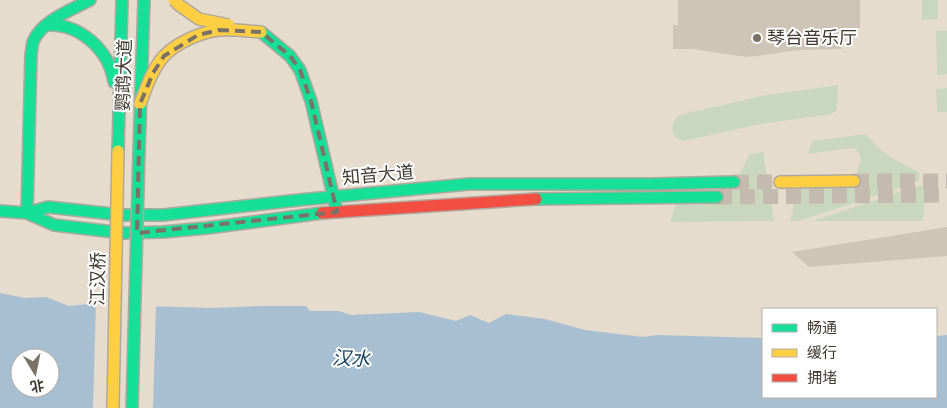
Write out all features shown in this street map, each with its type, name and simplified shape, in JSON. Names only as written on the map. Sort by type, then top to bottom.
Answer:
[{"type":"main road","points":[[28,213],[31,54],[33,42],[52,19],[90,0]]},
{"type":"main road","name":"鹦鹉大道","points":[[118,151],[122,0]]},
{"type":"main road","name":"鹦鹉大道","points":[[132,408],[138,152],[144,0]]},
{"type":"main road","points":[[177,2],[199,19],[261,32],[290,56],[300,70],[312,101],[337,212]]},
{"type":"main road","points":[[46,25],[59,24],[69,27],[86,37],[100,50],[108,61],[113,75],[118,105]]},
{"type":"main road","points":[[140,104],[146,86],[164,56],[181,43],[198,35],[219,30],[261,32]]},
{"type":"main road","name":"江汉桥","points":[[113,408],[118,151]]},
{"type":"main road","points":[[780,182],[854,181]]},
{"type":"main road","name":"知音大道","points":[[28,213],[48,207],[122,215],[163,215],[334,196],[469,184],[734,182]]},
{"type":"main road","name":"知音大道","points":[[0,211],[28,213],[54,225],[123,233],[141,233],[198,229],[337,212],[539,199],[717,197]]},
{"type":"highlighted area","points":[[219,30],[261,32],[290,56],[300,70],[311,101],[337,212],[137,233],[140,104],[153,73],[164,56],[198,35]]},
{"type":"green space","points":[[922,0],[938,0],[938,19],[922,20]]},
{"type":"green space","points":[[936,31],[947,31],[947,74],[937,75]]},
{"type":"green space","points":[[838,85],[837,110],[832,114],[760,124],[684,141],[679,140],[673,134],[672,126],[680,115],[766,95]]},
{"type":"green space","points":[[947,88],[947,112],[937,112],[936,89]]},
{"type":"green space","points":[[866,134],[890,156],[919,172],[919,181],[799,221],[790,221],[798,188],[853,184],[861,159],[858,152],[852,148],[808,154],[812,141]]},
{"type":"green space","points":[[763,152],[774,221],[670,222],[676,203],[717,197],[738,177],[750,154]]},
{"type":"green space","points":[[918,186],[926,186],[923,221],[813,221]]},
{"type":"water","name":"汉水","points":[[0,293],[25,298],[46,297],[69,306],[88,304],[210,308],[306,306],[310,311],[339,311],[351,315],[419,312],[456,321],[470,315],[489,323],[506,314],[545,319],[585,330],[643,337],[657,335],[762,338],[762,398],[937,398],[937,336],[947,335],[947,408],[0,408]]},
{"type":"pier","points":[[96,302],[156,304],[153,408],[93,408]]},
{"type":"building","name":"琴台音乐厅","points":[[678,0],[860,0],[860,28],[841,28],[842,49],[799,50],[746,57],[692,49],[673,49],[673,25],[678,25]]},
{"type":"building","points":[[947,227],[947,256],[809,267],[792,252]]},
{"type":"tunnel","points":[[854,181],[947,181]]},
{"type":"tunnel","points":[[734,182],[780,182]]},
{"type":"tunnel","points":[[717,197],[947,195]]},
{"type":"traffic: fast","points":[[27,213],[31,54],[33,42],[50,22],[90,0]]},
{"type":"traffic: fast","points":[[118,151],[122,0]]},
{"type":"traffic: fast","points":[[139,152],[144,0]]},
{"type":"traffic: fast","points":[[47,25],[71,29],[91,41],[106,59],[114,82]]},
{"type":"traffic: fast","points":[[261,32],[290,56],[300,70],[311,101],[337,212]]},
{"type":"traffic: fast","points":[[132,408],[139,152]]},
{"type":"traffic: fast","points":[[27,213],[48,207],[122,215],[163,215],[469,184],[734,182]]},
{"type":"traffic: fast","points":[[536,199],[717,197]]},
{"type":"traffic: fast","points":[[0,211],[27,213],[54,225],[123,233],[207,228],[322,213]]},
{"type":"traffic: slow","points":[[174,0],[199,19],[229,25]]},
{"type":"traffic: slow","points":[[140,104],[156,66],[169,51],[182,43],[204,33],[219,30],[261,32]]},
{"type":"traffic: slow","points":[[113,408],[118,151]]},
{"type":"traffic: slow","points":[[780,182],[854,181]]},
{"type":"traffic: jam","points":[[322,213],[536,199]]},
{"type":"place","name":"琴台音乐厅","points":[[757,38]]}]
